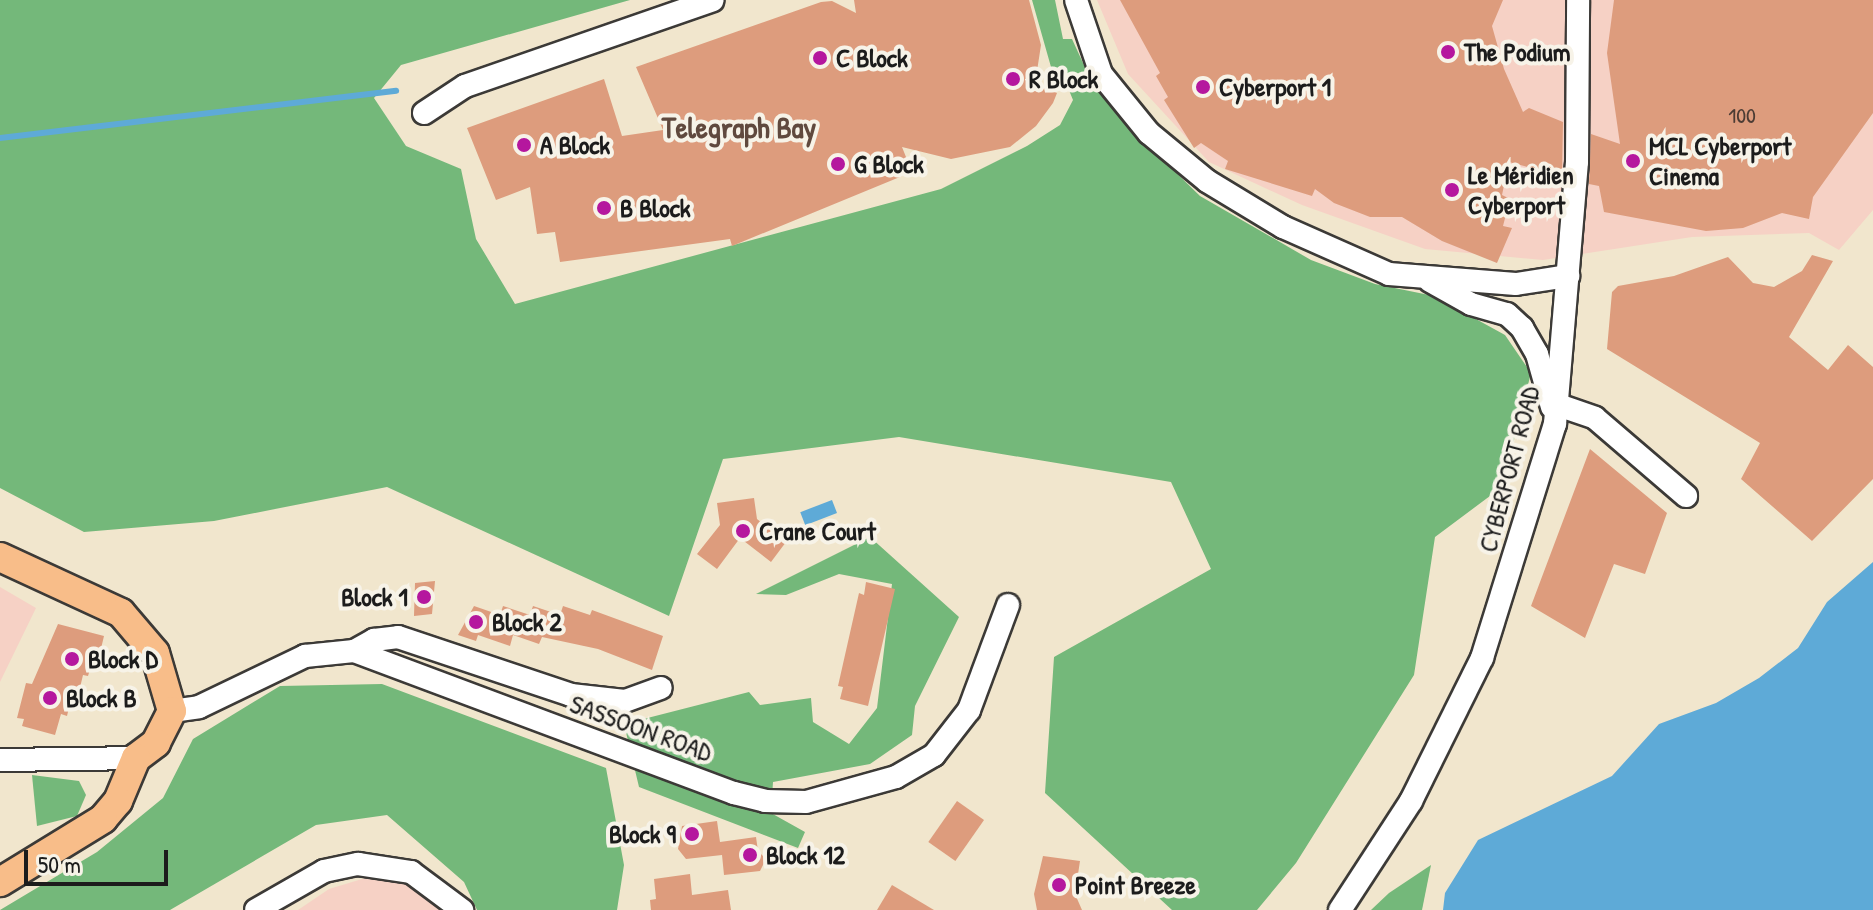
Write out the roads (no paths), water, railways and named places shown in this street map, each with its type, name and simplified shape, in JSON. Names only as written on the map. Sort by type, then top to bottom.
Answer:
[{"type":"main road","points":[[0,557],[121,613],[155,653],[172,711],[156,743],[136,758],[118,801],[103,819],[0,882]]},
{"type":"street","points":[[424,113],[465,86],[713,0]]},
{"type":"street","points":[[1076,0],[1101,74],[1149,133],[1184,163],[1272,220],[1352,262],[1424,278],[1516,284],[1568,276]]},
{"type":"street","name":"CYBERPORT ROAD","points":[[1340,910],[1411,801],[1482,658],[1526,525],[1556,414],[1577,162],[1578,0]]},
{"type":"street","points":[[1424,278],[1471,304],[1507,314],[1522,328],[1537,354],[1556,414],[1595,418],[1686,496]]},
{"type":"street","name":"SASSOON ROAD","points":[[172,711],[199,707],[305,656],[354,651],[734,793],[765,801],[806,802],[896,777],[934,755],[969,710],[1008,605]]},
{"type":"street","points":[[354,651],[374,640],[398,637],[571,695],[625,701],[661,688]]},
{"type":"street","points":[[0,760],[136,758]]},
{"type":"street","points":[[256,910],[324,871],[358,864],[411,872],[462,910]]},
{"type":"water","points":[[832,500],[837,513],[805,525],[800,512]]},
{"type":"water","points":[[1873,562],[1873,910],[1443,910],[1445,893],[1478,840],[1612,776],[1659,724],[1716,703],[1759,678],[1798,648],[1827,602]]},
{"type":"waterway","points":[[0,138],[396,91]]},
{"type":"place","name":"The Podium","points":[[1448,52]]},
{"type":"place","name":"C Block","points":[[820,58]]},
{"type":"place","name":"R Block","points":[[1013,79]]},
{"type":"place","name":"Cyberport 1","points":[[1203,87]]},
{"type":"place","name":"A Block","points":[[524,145]]},
{"type":"place","name":"MCL Cyberport Cinema","points":[[1633,161]]},
{"type":"place","name":"G Block","points":[[838,164]]},
{"type":"place","name":"Le Méridien Cyberport","points":[[1452,190]]},
{"type":"place","name":"B Block","points":[[604,208]]},
{"type":"place","name":"Crane Court","points":[[743,531]]},
{"type":"place","name":"Block 1","points":[[424,597]]},
{"type":"place","name":"Block 2","points":[[476,622]]},
{"type":"place","name":"Block D","points":[[72,659]]},
{"type":"place","name":"Block B","points":[[50,698]]},
{"type":"place","name":"Block 9","points":[[692,834]]},
{"type":"place","name":"Block 12","points":[[750,855]]},
{"type":"place","name":"Point Breeze","points":[[1059,885]]},
{"type":"district","name":"Telegraph Bay","points":[[739,127]]}]
